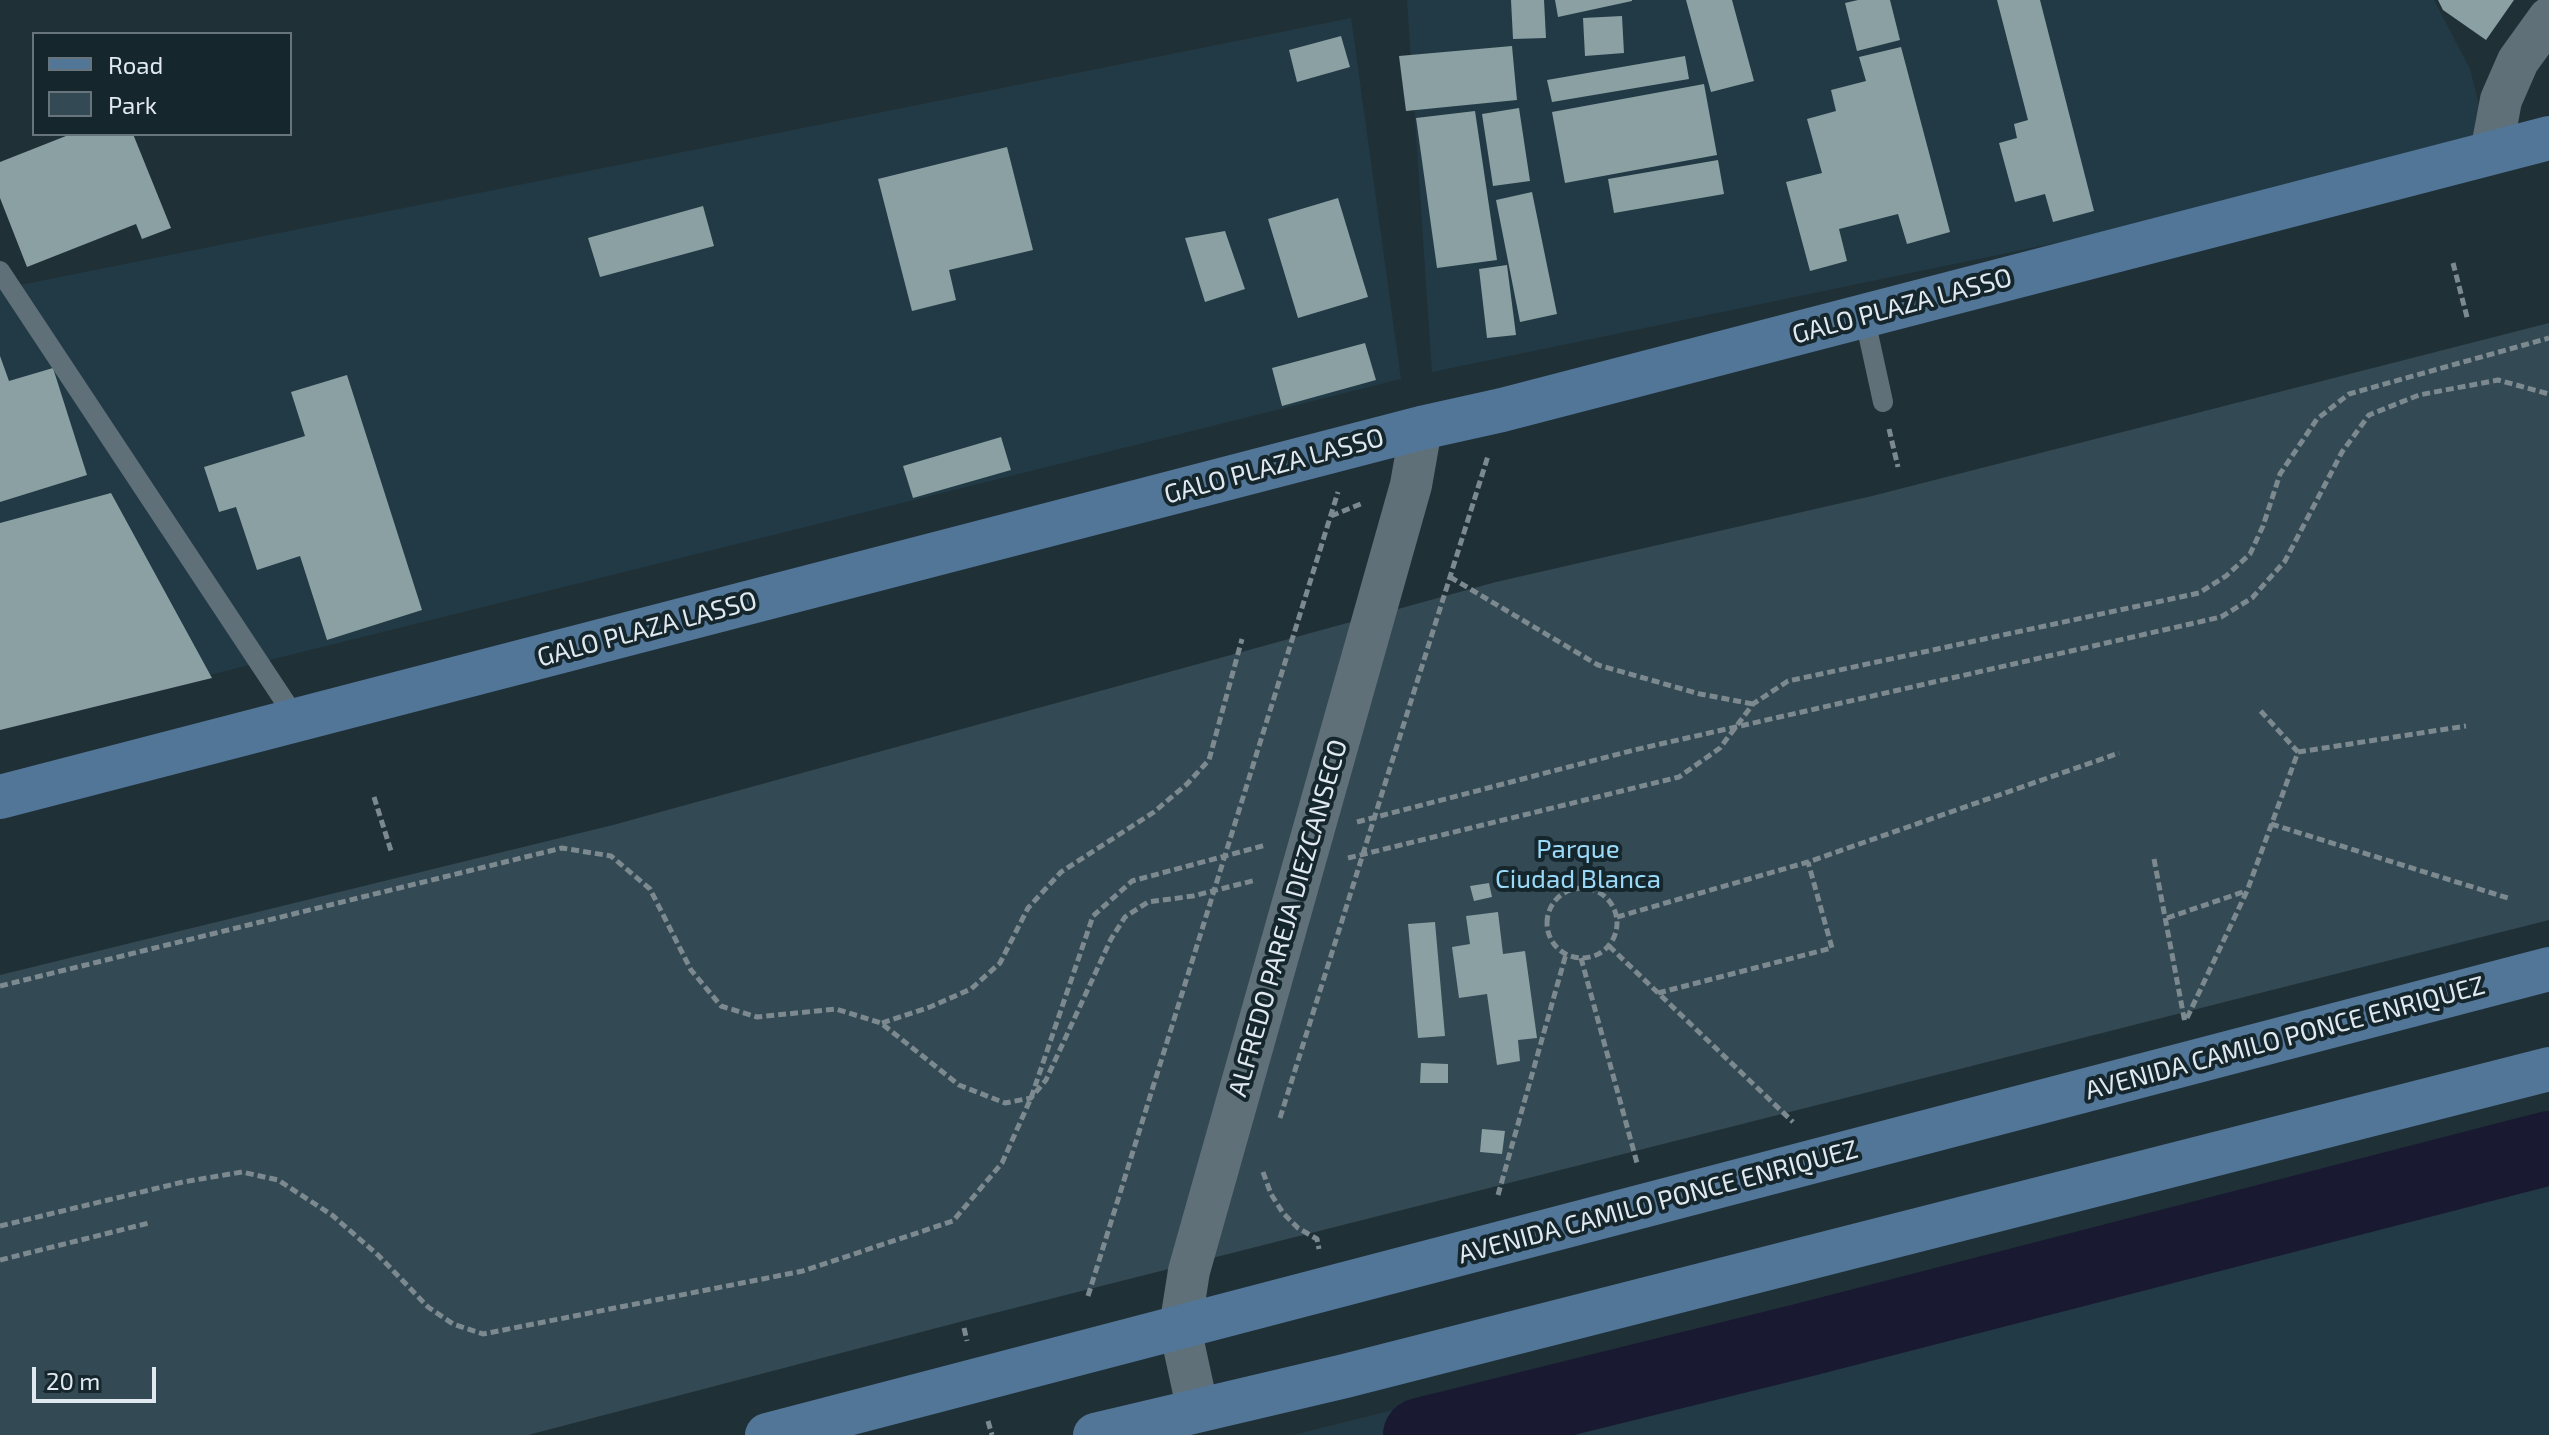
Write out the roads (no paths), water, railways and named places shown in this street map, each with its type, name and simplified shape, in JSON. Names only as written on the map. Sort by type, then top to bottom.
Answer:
[{"type":"main road","name":"GALO PLAZA LASSO","points":[[0,797],[2549,138]]},
{"type":"main road","name":"AVENIDA CAMILO PONCE ENRIQUEZ","points":[[767,1435],[2549,969]]},
{"type":"main road","points":[[1095,1435],[1360,1372],[2549,1069]]},
{"type":"street","points":[[2491,153],[2506,87],[2518,61],[2549,18]]},
{"type":"street","name":"ALFREDO PAREJA DIEZCANSECO","points":[[1198,1411],[1180,1328],[1189,1271],[1411,485],[1421,428]]},
{"type":"lane","points":[[0,271],[297,720]]},
{"type":"lane","points":[[1864,315],[1883,402]]},
{"type":"waterway","points":[[1420,1435],[1804,1340],[2549,1148]]},
{"type":"park label","name":"Parque Ciudad Blanca","points":[[1578,864]]}]
